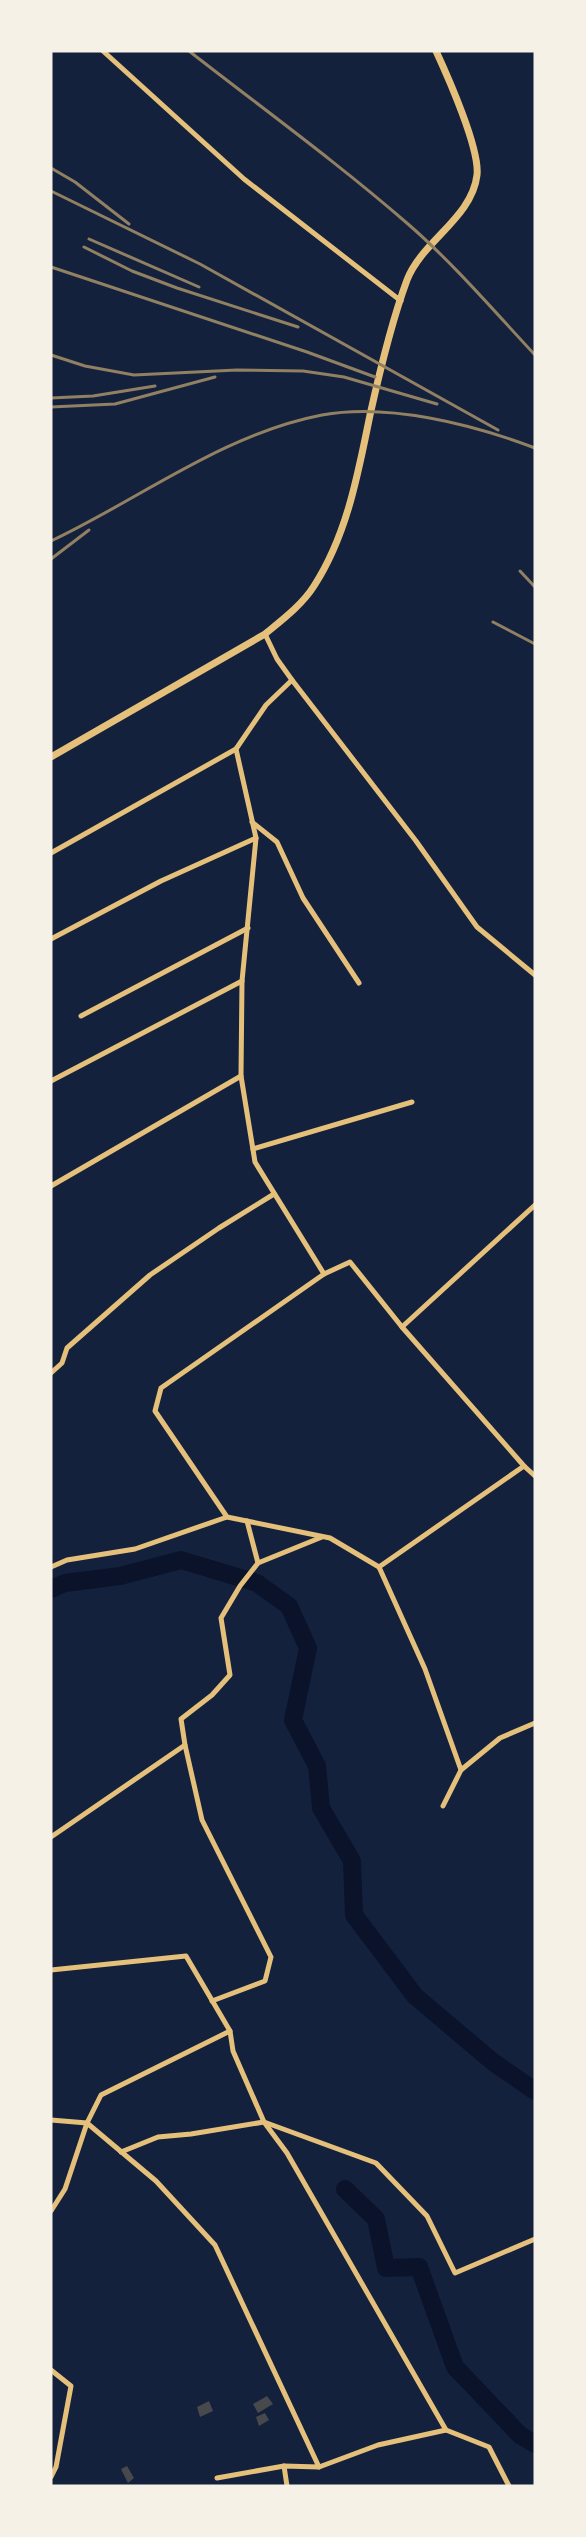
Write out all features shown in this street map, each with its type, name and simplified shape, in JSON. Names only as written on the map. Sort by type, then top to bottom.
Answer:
[{"type":"street","points":[[103,51],[244,179],[401,301]]},
{"type":"street","points":[[51,758],[266,634],[313,588],[335,550],[351,502],[371,412],[408,277],[430,246],[463,208],[476,182],[475,152],[436,51]]},
{"type":"street","points":[[266,634],[277,659],[292,680],[416,841],[477,927],[535,975]]},
{"type":"street","points":[[51,853],[236,749],[266,705],[292,680]]},
{"type":"street","points":[[236,749],[256,838],[242,981],[241,1076],[255,1162],[324,1274]]},
{"type":"street","points":[[251,822],[277,842],[303,898],[359,983]]},
{"type":"street","points":[[51,939],[161,881],[256,838]]},
{"type":"street","points":[[81,1016],[248,928]]},
{"type":"street","points":[[51,1081],[242,981]]},
{"type":"street","points":[[51,1186],[241,1076]]},
{"type":"street","points":[[253,1149],[412,1102]]},
{"type":"street","points":[[51,1373],[62,1363],[67,1348],[150,1275],[274,1194]]},
{"type":"street","points":[[402,1327],[535,1205]]},
{"type":"street","points":[[227,1517],[155,1411],[161,1388],[324,1274],[350,1262],[402,1327],[535,1476]]},
{"type":"street","points":[[379,1568],[524,1466]]},
{"type":"street","points":[[51,1567],[67,1560],[135,1549],[227,1517],[330,1538],[379,1568],[425,1669],[461,1770]]},
{"type":"street","points":[[247,1521],[258,1563]]},
{"type":"street","points":[[212,2001],[265,1980],[271,1957],[202,1820],[181,1719],[212,1695],[230,1675],[221,1618],[240,1586],[258,1563],[322,1537]]},
{"type":"street","points":[[443,1806],[461,1770],[500,1738],[535,1723]]},
{"type":"street","points":[[51,1837],[185,1745]]},
{"type":"street","points":[[51,1970],[186,1956],[230,2031],[232,2051],[264,2122],[287,2153],[446,2430]]},
{"type":"street","points":[[51,2211],[64,2189],[87,2123],[101,2095],[230,2031]]},
{"type":"street","points":[[51,2120],[87,2123],[156,2181],[215,2246],[319,2467]]},
{"type":"street","points":[[121,2152],[158,2136],[191,2134],[264,2122],[376,2163],[427,2216],[455,2273],[535,2239]]},
{"type":"street","points":[[51,2370],[71,2386],[56,2467],[51,2477]]},
{"type":"street","points":[[217,2478],[284,2466],[319,2467],[378,2445],[446,2430],[489,2447],[509,2486]]},
{"type":"street","points":[[284,2466],[287,2486]]},
{"type":"building","points":[[267,2396],[273,2404],[258,2413],[253,2404]]},
{"type":"building","points":[[209,2401],[213,2411],[200,2417],[197,2407]]},
{"type":"building","points":[[265,2413],[269,2420],[259,2426],[256,2417]]},
{"type":"building","points":[[127,2466],[134,2478],[128,2483],[121,2469]]},
{"type":"waterway","points":[[51,1589],[65,1583],[120,1576],[181,1560],[257,1583],[289,1606],[308,1648],[293,1720],[317,1766],[321,1808],[352,1861],[354,1915],[415,1996],[493,2062],[535,2091]]},
{"type":"waterway","points":[[345,2189],[376,2219],[386,2268],[419,2267],[455,2367],[520,2435],[535,2444]]},
{"type":"railway","points":[[189,51],[327,157],[408,224],[458,271],[535,355]]},
{"type":"railway","points":[[51,168],[75,182],[129,224]]},
{"type":"railway","points":[[51,191],[200,264],[498,430]]},
{"type":"railway","points":[[89,239],[199,287]]},
{"type":"railway","points":[[84,247],[132,271],[177,288],[298,327]]},
{"type":"railway","points":[[51,267],[307,352],[375,377]]},
{"type":"railway","points":[[51,355],[85,366],[134,375],[237,370],[303,371],[344,377],[437,404]]},
{"type":"railway","points":[[51,407],[115,404],[215,377]]},
{"type":"railway","points":[[51,398],[93,396],[155,386]]},
{"type":"railway","points":[[51,541],[216,452],[286,424],[322,415],[374,412],[430,418],[484,431],[535,448]]},
{"type":"railway","points":[[51,559],[89,530]]},
{"type":"railway","points":[[520,571],[535,587]]},
{"type":"railway","points":[[493,622],[535,644]]}]
